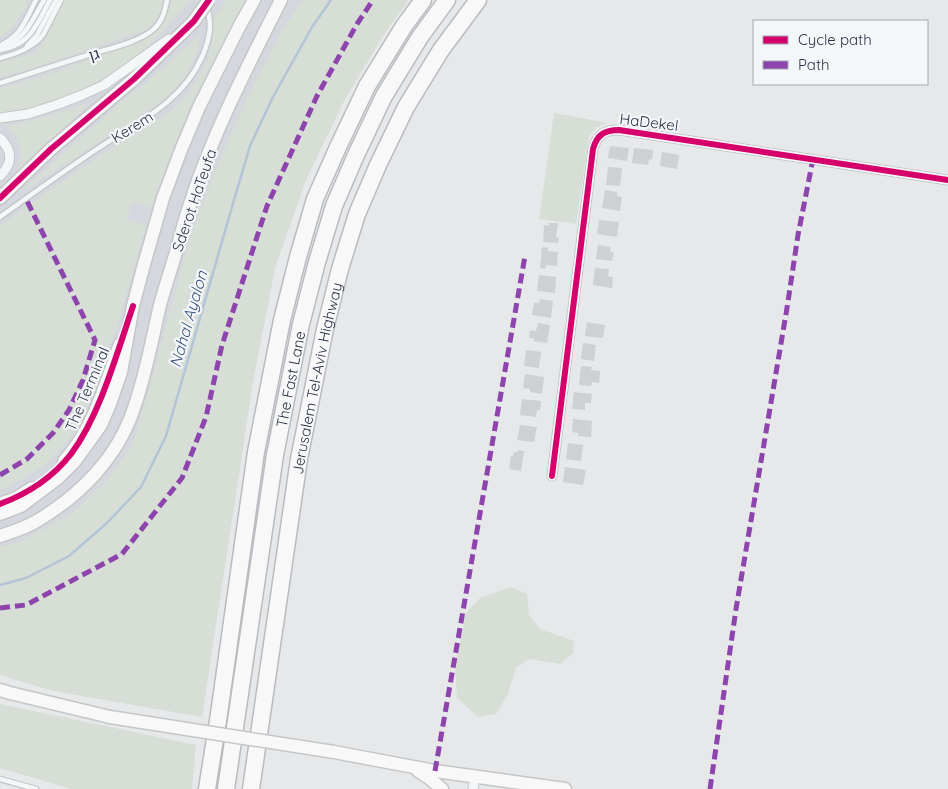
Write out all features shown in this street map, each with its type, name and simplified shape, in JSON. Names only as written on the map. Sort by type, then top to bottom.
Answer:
[{"type":"highway","points":[[207,789],[256,452],[282,320],[298,257],[316,199],[367,86],[404,26],[423,0]]},
{"type":"highway","name":"The Fast Lane","points":[[226,789],[275,455],[301,324],[317,262],[334,206],[384,96],[420,36],[447,0]]},
{"type":"highway","name":"Jerusalem Tel-Aviv Highway","points":[[251,789],[299,459],[325,329],[340,269],[357,214],[406,107],[441,50],[478,0]]},
{"type":"main road","points":[[0,198],[51,149],[134,79],[187,27],[209,0]]},
{"type":"main road","name":"Sderot HaTeufa","points":[[133,306],[163,198],[181,150],[199,106],[254,0]]},
{"type":"main road","name":"Sderot HaTeufa","points":[[0,536],[34,523],[78,492],[95,475],[124,433],[142,382],[161,304],[189,206],[224,118],[281,0]]},
{"type":"main road","points":[[0,514],[21,506],[58,478],[75,461],[102,425],[121,372],[133,306]]},
{"type":"main road","name":"The Terminal","points":[[0,504],[16,498],[35,487],[56,470],[70,454],[102,395],[133,306]]},
{"type":"main road","points":[[0,690],[10,694],[110,716],[406,765],[435,771],[474,783],[565,789]]},
{"type":"main road","points":[[406,765],[430,778],[442,789]]},
{"type":"street","points":[[262,37],[288,0]]},
{"type":"street","points":[[0,118],[28,114],[59,104],[104,85],[187,27]]},
{"type":"street","name":"HaDekel","points":[[552,476],[593,149],[595,142],[604,132],[619,130],[948,180]]},
{"type":"street","points":[[0,138],[8,148],[10,158],[9,165],[3,173]]},
{"type":"street","points":[[0,190],[51,149]]},
{"type":"lane","points":[[18,40],[20,31],[36,0]]},
{"type":"lane","points":[[10,49],[28,30],[44,0]]},
{"type":"lane","points":[[0,49],[10,49],[28,37],[50,0]]},
{"type":"lane","points":[[22,50],[36,35],[56,0]]},
{"type":"lane","points":[[0,58],[34,44],[43,35],[61,0]]},
{"type":"lane","name":"גן","points":[[0,83],[121,45],[142,36],[156,27],[163,18],[167,0]]},
{"type":"lane","name":"Kerem","points":[[0,217],[97,148],[160,109],[180,90],[197,70],[206,49],[210,28],[208,9],[204,0]]},
{"type":"lane","points":[[0,49],[20,31]]},
{"type":"lane","points":[[0,49],[18,40]]},
{"type":"lane","points":[[0,779],[36,789]]},
{"type":"shaded area","points":[[0,0],[313,0],[126,473],[42,546],[0,558]]},
{"type":"shaded area","points":[[0,0],[30,0],[14,26],[0,38]]},
{"type":"shaded area","points":[[64,0],[164,0],[158,16],[146,30],[27,70],[0,77],[0,59],[16,58],[36,51],[50,30]]},
{"type":"shaded area","points":[[171,0],[190,0],[156,38],[135,57],[100,81],[62,99],[21,110],[0,113],[0,88],[54,72],[140,40],[153,33],[161,25]]},
{"type":"shaded area","points":[[226,0],[247,0],[196,96],[151,208],[132,202],[127,219],[146,225],[118,324],[81,426],[45,466],[0,491],[0,225],[96,158],[168,113],[185,98],[207,62],[212,40],[212,21]]},
{"type":"shaded area","points":[[302,0],[409,0],[385,33],[344,101],[306,180],[275,268],[253,382],[202,717],[53,691],[0,675],[0,547],[19,542],[70,515],[105,483],[132,446],[191,233],[245,102],[280,34]]},
{"type":"shaded area","points":[[200,35],[192,65],[185,77],[165,98],[27,189],[22,190],[124,99]]},
{"type":"shaded area","points":[[91,102],[19,169],[21,156],[18,141],[7,126],[45,117]]},
{"type":"shaded area","points":[[554,113],[608,123],[597,128],[589,137],[576,224],[539,219]]},
{"type":"shaded area","points":[[510,587],[527,594],[529,615],[540,629],[574,641],[573,653],[560,664],[530,659],[516,667],[508,694],[496,714],[478,717],[457,698],[455,667],[466,613],[480,598]]},
{"type":"shaded area","points":[[0,704],[196,745],[192,789],[72,789],[0,768]]},
{"type":"building","points":[[610,146],[629,148],[627,161],[608,158]]},
{"type":"building","points":[[634,148],[653,150],[652,160],[649,159],[648,165],[632,163]]},
{"type":"building","points":[[662,152],[679,155],[677,169],[660,166]]},
{"type":"building","points":[[608,167],[622,168],[620,186],[606,185]]},
{"type":"building","points":[[605,190],[617,192],[617,196],[622,197],[620,211],[602,208]]},
{"type":"building","points":[[599,220],[619,222],[617,237],[597,234]]},
{"type":"building","points":[[549,223],[558,223],[556,237],[559,238],[558,243],[543,242],[544,225],[549,226]]},
{"type":"building","points":[[598,245],[611,247],[610,252],[614,252],[612,261],[596,259]]},
{"type":"building","points":[[542,247],[548,248],[548,251],[558,252],[557,266],[546,265],[545,269],[540,268]]},
{"type":"building","points":[[595,268],[609,269],[608,276],[613,277],[612,288],[593,285]]},
{"type":"building","points":[[539,275],[556,277],[555,293],[537,291]]},
{"type":"building","points":[[540,299],[553,301],[551,318],[532,315],[534,303],[539,303]]},
{"type":"building","points":[[587,322],[605,325],[603,338],[585,336]]},
{"type":"building","points":[[538,323],[550,325],[547,343],[533,341],[534,338],[529,338],[530,330],[536,331]]},
{"type":"building","points":[[583,343],[596,345],[594,361],[581,359]]},
{"type":"building","points":[[526,350],[541,352],[539,368],[524,366]]},
{"type":"building","points":[[581,366],[592,367],[591,370],[600,371],[599,383],[592,382],[591,386],[579,385]]},
{"type":"building","points":[[525,374],[544,377],[542,394],[530,392],[530,389],[523,388]]},
{"type":"building","points":[[574,392],[592,394],[591,403],[585,403],[585,410],[572,409]]},
{"type":"building","points":[[522,399],[541,401],[540,410],[537,410],[536,417],[520,415]]},
{"type":"building","points":[[573,419],[592,421],[591,437],[578,436],[578,433],[572,432]]},
{"type":"building","points":[[520,425],[537,427],[534,442],[517,440]]},
{"type":"building","points":[[568,443],[583,445],[581,461],[566,459]]},
{"type":"building","points":[[518,450],[524,451],[521,471],[509,469],[511,456],[513,456],[514,452],[518,452]]},
{"type":"building","points":[[565,467],[586,470],[583,485],[563,482]]},
{"type":"waterway","name":"Nahal Ayalon","points":[[0,585],[26,578],[69,556],[107,523],[141,487],[166,436],[250,146],[273,97],[312,27],[331,0]]},
{"type":"marked path","points":[[0,608],[26,605],[122,554],[182,478],[206,417],[222,345],[267,206],[317,96],[357,24],[373,0]]},
{"type":"marked path","points":[[710,789],[736,609],[798,235],[813,159]]},
{"type":"marked path","points":[[0,475],[27,459],[53,433],[69,410],[83,380],[95,340],[26,199]]},
{"type":"marked path","points":[[435,771],[525,256]]},
{"type":"cycle path","points":[[0,198],[51,149],[134,79],[194,21],[209,0]]},
{"type":"cycle path","points":[[552,476],[593,149],[602,134],[619,130],[948,180]]},
{"type":"cycle path","points":[[0,504],[39,484],[71,454],[91,421],[99,402],[133,306]]}]
